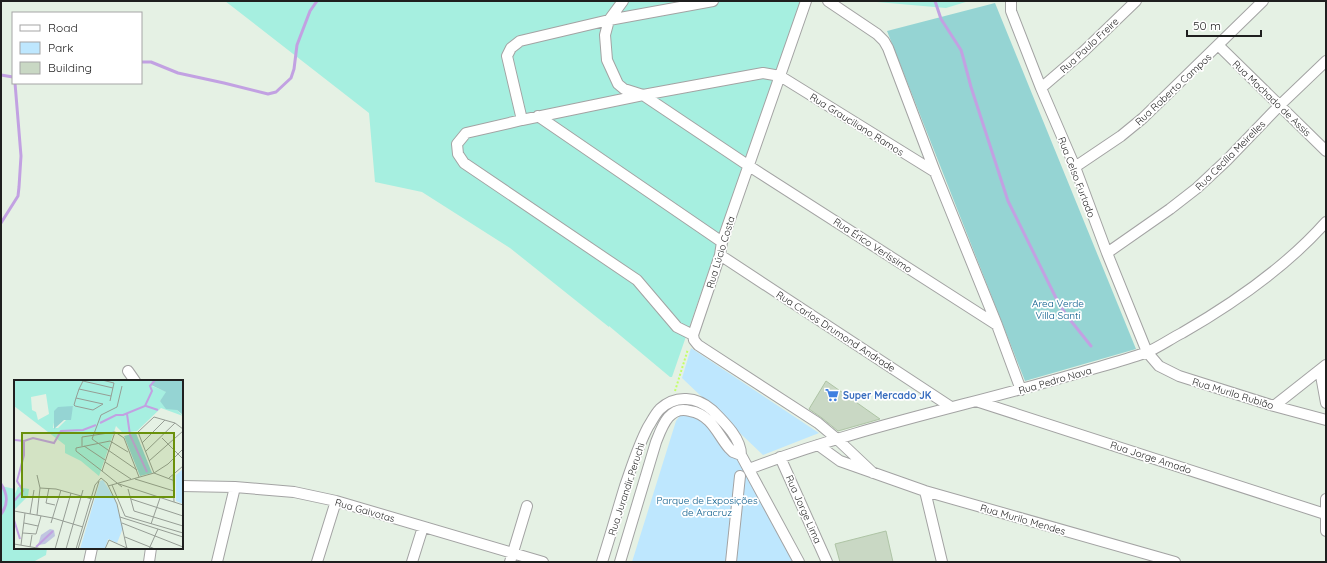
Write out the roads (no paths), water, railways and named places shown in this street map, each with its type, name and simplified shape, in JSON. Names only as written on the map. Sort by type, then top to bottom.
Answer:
[{"type":"street","points":[[623,1],[609,20],[605,35],[607,60],[618,84],[624,89],[643,95]]},
{"type":"street","points":[[522,120],[507,56],[511,48],[520,41],[609,20],[714,1]]},
{"type":"street","name":"Rua Lúcio Costa","points":[[693,335],[720,255],[722,242],[806,1]]},
{"type":"street","points":[[828,1],[877,34],[884,41],[891,55],[935,172],[997,325],[1021,390]]},
{"type":"street","name":"Rua Celso Furtado","points":[[1011,1],[1011,11],[1041,88],[1075,167],[1107,253],[1147,352]]},
{"type":"street","name":"Rua Paulo Freire","points":[[1041,88],[1136,1]]},
{"type":"street","name":"Rua Roberto Campos","points":[[1075,167],[1121,136],[1143,118],[1263,1]]},
{"type":"street","name":"Rua Machado de Assis","points":[[1218,46],[1326,151]]},
{"type":"street","name":"Rua Cecília Meirelles","points":[[1107,253],[1170,209],[1197,188],[1227,160],[1279,106],[1326,62]]},
{"type":"street","points":[[780,76],[763,73],[538,116],[466,133],[457,144],[458,154],[464,163],[637,280],[677,327],[693,335],[694,340],[698,344],[808,416],[837,439]]},
{"type":"street","name":"Rua Grauciliano Ramos","points":[[780,76],[935,172]]},
{"type":"street","name":"Rua Érico Veríssimo","points":[[643,95],[749,166],[997,325]]},
{"type":"street","points":[[538,116],[722,242]]},
{"type":"street","name":"Rua Pedro Nava","points":[[749,469],[780,457],[837,439],[951,407],[1021,390],[1147,352],[1215,314],[1271,273],[1308,241],[1326,222]]},
{"type":"street","name":"Rua Carlos Drumond Andrade","points":[[720,255],[951,407]]},
{"type":"street","name":"Rua Murilo Rubião","points":[[1147,352],[1159,366],[1175,374],[1274,406],[1326,420]]},
{"type":"street","points":[[1274,406],[1323,367]]},
{"type":"street","points":[[1323,367],[1326,403]]},
{"type":"street","points":[[128,370],[135,380]]},
{"type":"street","name":"Rua Jurandir Peruchi","points":[[602,562],[636,455],[655,414],[660,409],[672,402],[683,399],[701,402],[730,430],[739,443],[742,455],[749,469],[799,562]]},
{"type":"street","name":"Rua Jorge Amado","points":[[976,401],[1325,514]]},
{"type":"street","name":"Rua Jurandir Peruchi","points":[[620,562],[656,442],[666,419],[676,411],[692,411],[708,421],[733,452],[742,455]]},
{"type":"street","name":"Rua Murilo Mendes","points":[[837,439],[873,473]]},
{"type":"street","name":"Rua Murilo Mendes","points":[[818,445],[840,461],[925,491],[1175,562]]},
{"type":"street","name":"Rua Jorge Lima","points":[[780,457],[827,562]]},
{"type":"street","points":[[731,562],[740,476]]},
{"type":"street","name":"Rua Gaivotas","points":[[183,486],[235,487],[294,492],[336,501],[423,527],[511,558],[543,562]]},
{"type":"street","points":[[217,562],[235,487]]},
{"type":"street","points":[[925,491],[942,562]]},
{"type":"street","points":[[1326,499],[1326,530]]},
{"type":"street","points":[[317,562],[336,501]]},
{"type":"street","points":[[511,558],[527,506]]},
{"type":"street","points":[[412,562],[423,527]]},
{"type":"street","points":[[89,562],[92,549]]},
{"type":"street","points":[[149,562],[151,549]]},
{"type":"waterway","points":[[142,62],[151,62],[178,73],[268,94],[276,92],[291,78],[294,69],[297,45],[310,11],[317,1]]},
{"type":"waterway","points":[[935,1],[941,19],[961,50],[971,87],[1008,201],[1059,304],[1091,346]]},
{"type":"waterway","points":[[1,75],[12,77]]},
{"type":"waterway","points":[[1,223],[18,196],[19,187],[21,156],[15,84]]},
{"type":"waterway","points":[[1,484],[6,496],[5,507],[1,514]]},
{"type":"place","name":"Super Mercado JK","points":[[832,395]]},
{"type":"park label","name":"Area Verde Villa Santi","points":[[1058,308]]},
{"type":"park label","name":"Parque de Exposições de Aracruz","points":[[707,506]]}]
